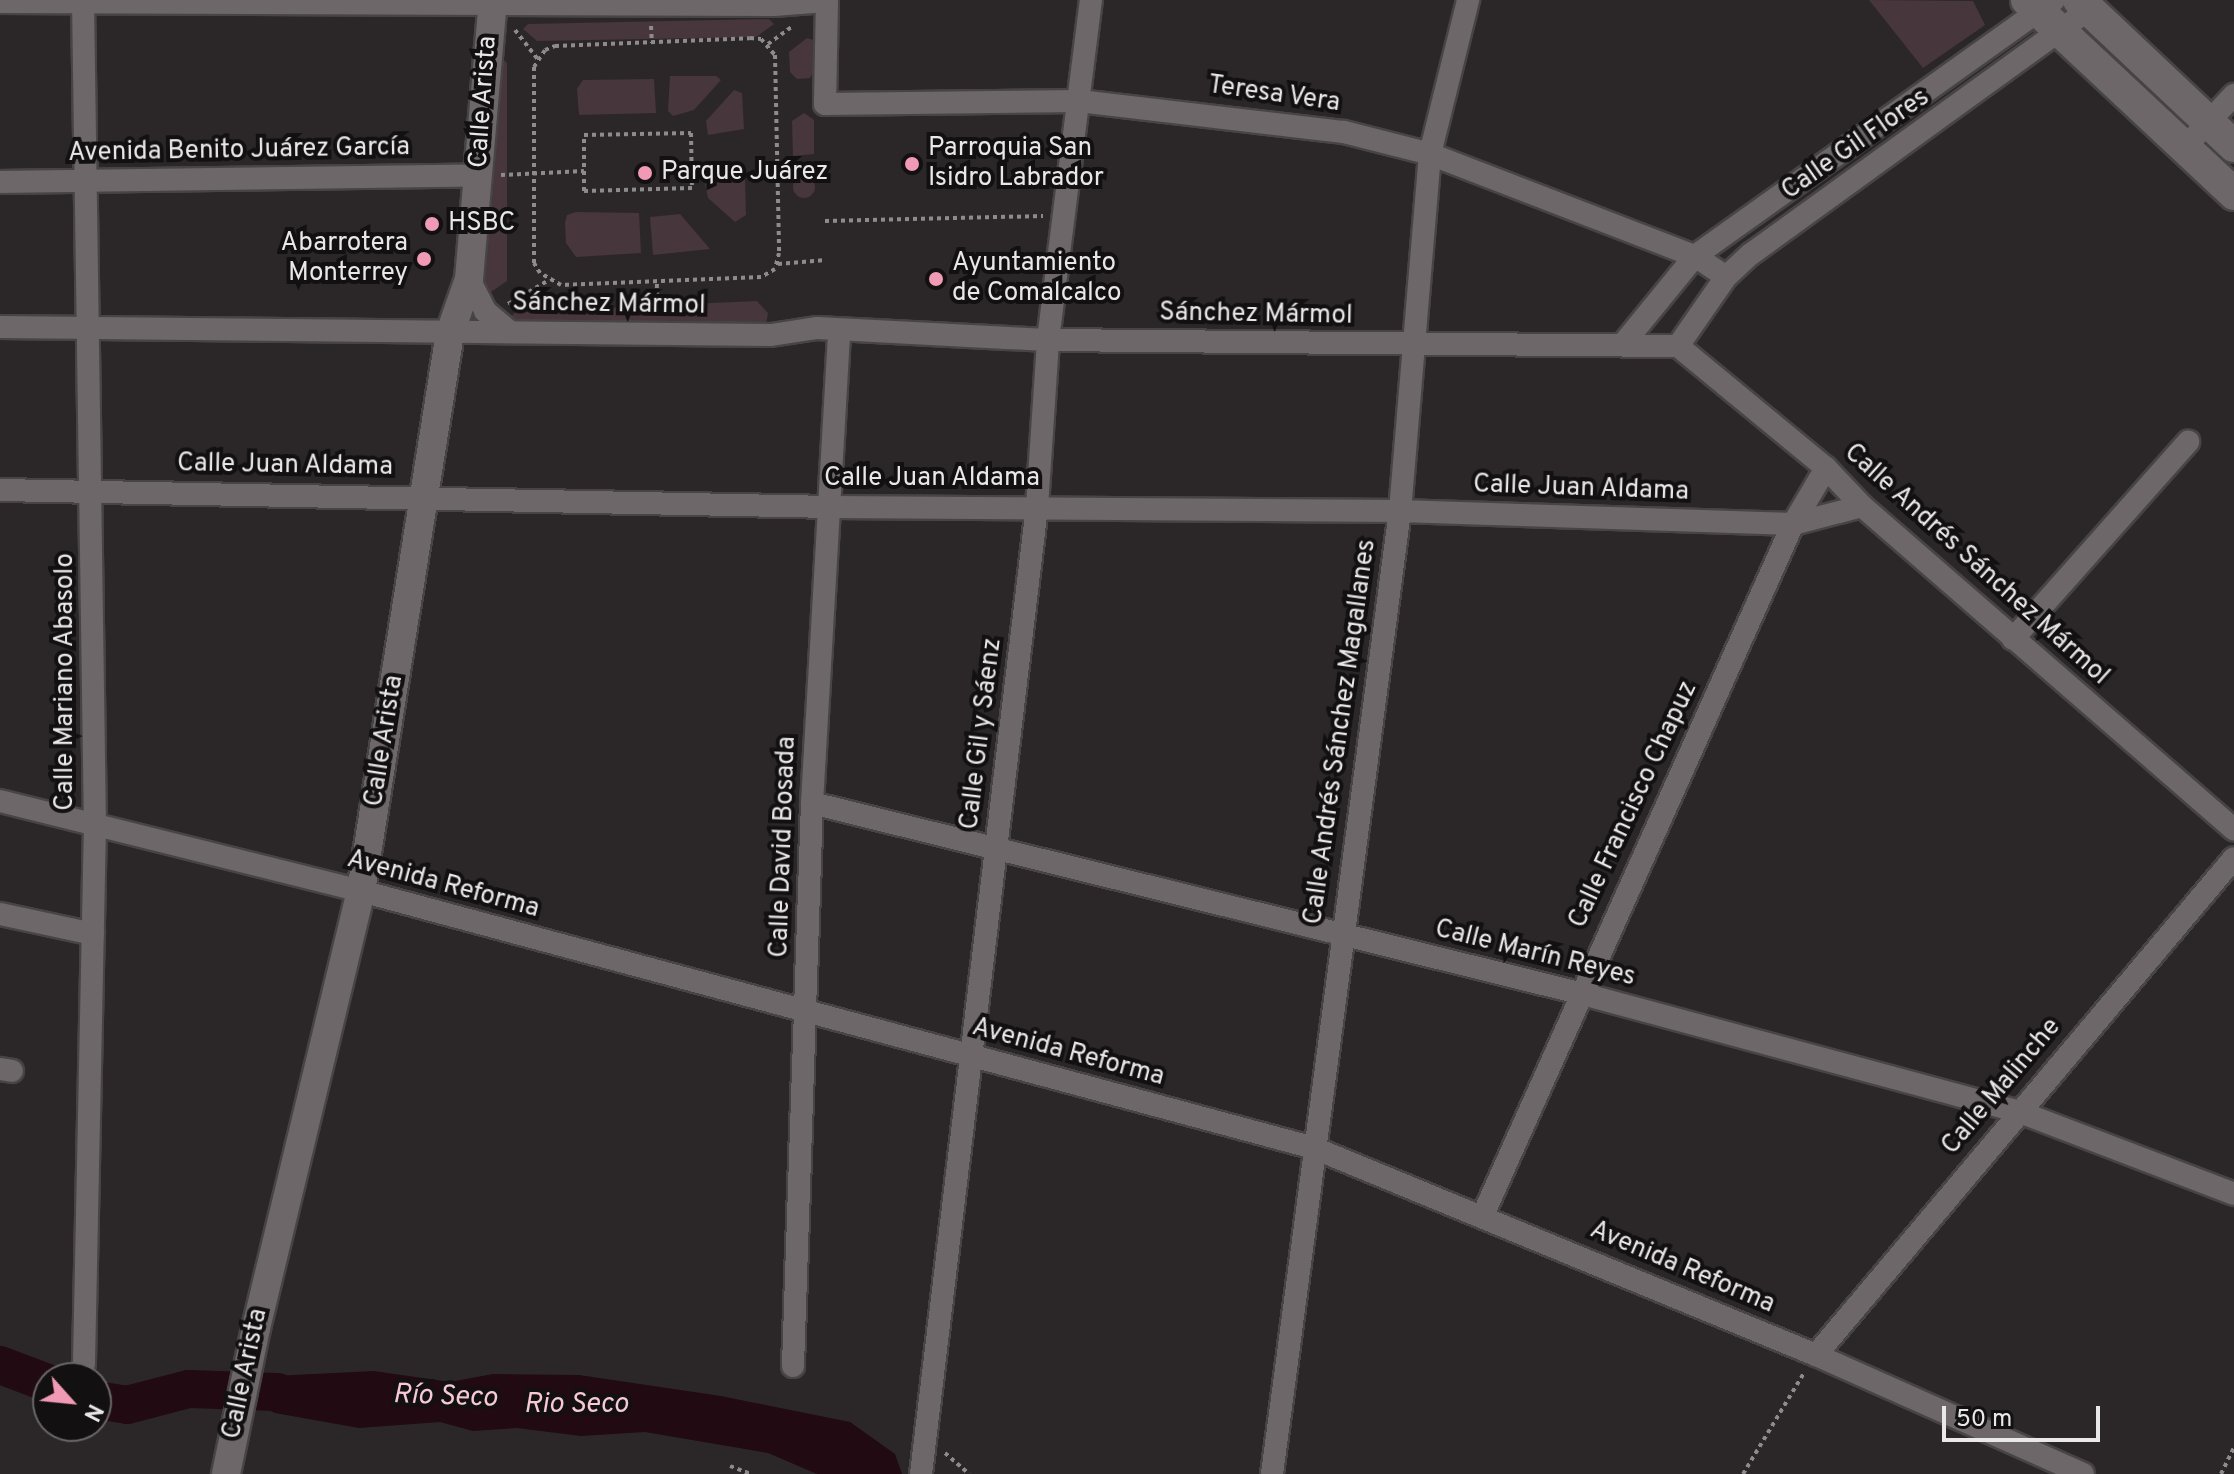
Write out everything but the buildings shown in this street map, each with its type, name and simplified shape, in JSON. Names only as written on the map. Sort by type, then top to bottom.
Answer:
[{"type":"main road","points":[[2083,5],[2234,146]]},
{"type":"main road","points":[[2045,12],[2234,194]]},
{"type":"street","name":"Teresa Vera","points":[[827,0],[825,104],[1079,101],[1259,118],[1430,154],[1695,256],[1726,277]]},
{"type":"street","points":[[0,2],[827,0]]},
{"type":"street","name":"Calle Gil y Sáenz","points":[[921,1474],[1037,507],[1048,340],[1091,0]]},
{"type":"street","name":"Calle Andrés Sánchez Magallanes","points":[[1272,1474],[1341,934],[1400,511],[1418,346],[1430,154],[1468,0]]},
{"type":"street","name":"Calle Mariano Abasolo","points":[[83,1],[91,330],[95,824],[84,1362]]},
{"type":"street","name":"Calle Arista","points":[[228,1462],[256,1328],[361,891],[450,333],[469,279],[479,175],[484,64],[493,2]]},
{"type":"street","name":"Calle Gil Flores","points":[[1678,346],[1726,277],[1751,254],[2045,12],[2083,5]]},
{"type":"street","points":[[1624,343],[1695,256],[2045,12]]},
{"type":"street","points":[[2184,148],[2234,95]]},
{"type":"street","name":"Avenida Benito Juárez García","points":[[0,182],[479,175]]},
{"type":"street","points":[[469,279],[489,315],[509,331]]},
{"type":"street","name":"Sánchez Mármol","points":[[0,327],[450,333],[839,332],[1048,340],[1418,346],[1624,343],[1678,346]]},
{"type":"street","name":"Calle David Bosada","points":[[793,1366],[812,803],[839,332]]},
{"type":"street","name":"Calle Andrés Sánchez Mármol","points":[[1678,346],[1826,468],[1862,506],[2234,829]]},
{"type":"street","points":[[2013,639],[2188,442]]},
{"type":"street","name":"Calle Francisco Chapuz","points":[[1483,1215],[1579,993],[1793,524],[1826,468]]},
{"type":"street","name":"Calle Juan Aldama","points":[[0,490],[425,496],[831,507],[1400,511],[1793,524],[1862,506]]},
{"type":"street","name":"Avenida Reforma","points":[[0,801],[361,891],[1314,1148],[1483,1215],[1816,1355],[2083,1474]]},
{"type":"street","name":"Calle Marín Reyes","points":[[812,803],[997,846],[1579,993],[2017,1111],[2234,1194]]},
{"type":"street","name":"Calle Malinche","points":[[1816,1355],[2017,1111],[2234,858]]},
{"type":"street","points":[[0,914],[93,934]]},
{"type":"path","points":[[778,264],[775,55],[761,39],[555,46],[545,50],[534,67],[534,263],[549,280],[561,285],[761,277],[778,264],[826,260]]},
{"type":"path","points":[[691,133],[692,188],[584,191],[584,171],[584,135],[691,133]]},
{"type":"path","points":[[777,168],[825,167]]},
{"type":"path","points":[[479,175],[584,171]]},
{"type":"path","points":[[825,221],[1063,216]]},
{"type":"path","points":[[489,315],[549,280]]},
{"type":"path","points":[[1743,1474],[1816,1355]]},
{"type":"path","points":[[2221,1474],[2234,1447]]},
{"type":"path","points":[[730,1466],[751,1474]]},
{"type":"shaded area","points":[[1869,0],[1973,1],[1985,25],[1923,68]]},
{"type":"shaded area","points":[[769,19],[774,24],[756,37],[537,41],[523,29],[528,24]]},
{"type":"shaded area","points":[[2087,25],[2180,118],[2176,123],[2083,29]]},
{"type":"shaded area","points":[[807,38],[814,40],[814,71],[810,78],[797,79],[790,72],[789,52]]},
{"type":"shaded area","points":[[500,56],[507,63],[507,281],[491,292],[481,289]]},
{"type":"shaded area","points":[[670,76],[716,76],[721,80],[694,110],[673,116],[668,111]]},
{"type":"shaded area","points":[[654,79],[656,113],[579,115],[577,89],[583,80]]},
{"type":"shaded area","points":[[734,90],[742,93],[744,129],[708,135],[706,121]]},
{"type":"shaded area","points":[[804,113],[814,120],[814,154],[793,156],[792,121]]},
{"type":"shaded area","points":[[804,176],[812,179],[815,187],[812,195],[804,198],[796,195],[793,187],[796,179]]},
{"type":"shaded area","points":[[745,179],[746,215],[735,222],[708,198],[705,184]]},
{"type":"shaded area","points":[[576,212],[639,213],[641,253],[576,257],[566,243],[565,223],[567,215]]},
{"type":"shaded area","points":[[680,214],[710,249],[653,255],[650,217]]},
{"type":"shaded area","points":[[757,301],[768,313],[766,325],[509,320],[515,312]]},
{"type":"water","name":"Rio Seco","points":[[374,1371],[450,1382],[493,1374],[579,1375],[721,1396],[850,1422],[895,1454],[902,1474],[817,1474],[768,1453],[645,1432],[581,1436],[517,1428],[473,1431],[440,1422],[359,1428],[275,1413],[256,1404],[259,1382],[273,1376]]},
{"type":"waterway","name":"Río Seco","points":[[0,1365],[32,1377]]},
{"type":"waterway","name":"Río Seco","points":[[112,1403],[127,1405],[189,1389],[278,1392]]},
{"type":"place","name":"Parroquia San Isidro Labrador","points":[[912,164]]},
{"type":"place","name":"Parque Juárez","points":[[645,173]]},
{"type":"place","name":"HSBC","points":[[432,224]]},
{"type":"place","name":"Abarrotera Monterrey","points":[[424,259]]},
{"type":"place","name":"Ayuntamiento de Comalcalco","points":[[936,279]]}]
